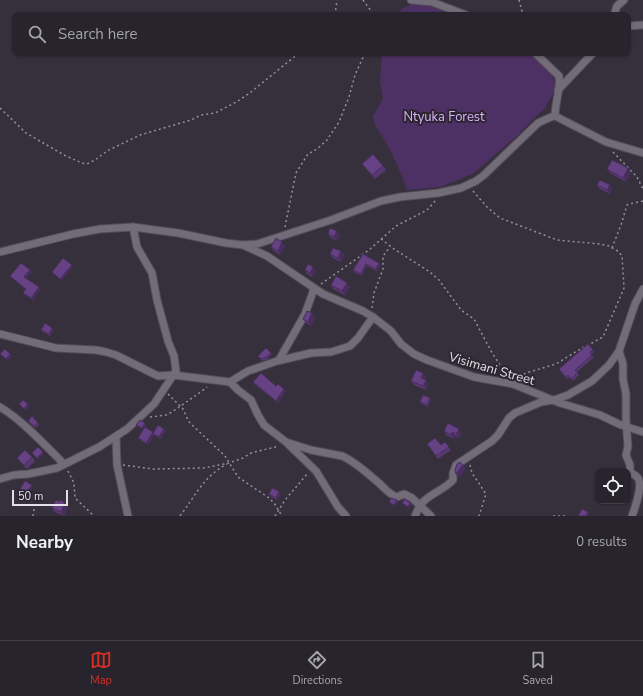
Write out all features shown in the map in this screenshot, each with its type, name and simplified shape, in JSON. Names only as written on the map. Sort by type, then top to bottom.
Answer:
[{"type":"street","points":[[412,0],[432,2],[460,12]]},
{"type":"street","points":[[615,12],[617,6],[624,0]]},
{"type":"street","points":[[631,26],[643,25]]},
{"type":"street","points":[[538,56],[559,76],[560,81],[557,90],[556,116]]},
{"type":"street","points":[[557,90],[590,56]]},
{"type":"street","points":[[0,252],[73,234],[100,229],[133,227],[178,232],[226,243],[243,245],[257,244],[381,202],[400,197],[438,193],[468,184],[480,178],[496,165],[538,123],[556,116],[606,142],[643,153]]},
{"type":"street","points":[[0,479],[14,475],[45,471],[64,464],[99,447],[144,415],[154,404],[176,371],[174,356],[168,341],[157,300],[155,283],[152,274],[137,247],[133,227]]},
{"type":"street","name":"Visimani Street","points":[[243,245],[267,256],[314,289],[371,316],[391,331],[404,347],[414,354],[474,378],[513,384],[522,387],[568,406],[600,415],[626,427],[643,432]]},
{"type":"street","points":[[279,360],[305,314],[314,289]]},
{"type":"street","points":[[414,516],[420,505],[427,498],[453,480],[452,473],[456,466],[492,441],[498,435],[509,418],[515,413],[542,402],[568,395],[592,381],[613,361],[619,351],[635,304],[643,289]]},
{"type":"street","points":[[0,334],[56,348],[106,352],[116,355],[155,375],[173,375],[230,382],[252,369],[279,360],[311,353],[324,353],[344,349],[350,346],[358,338],[371,316]]},
{"type":"street","points":[[619,351],[623,364],[622,379],[626,394],[626,427],[628,446],[626,455],[630,465],[630,471],[638,478],[640,485],[637,502],[632,516]]},
{"type":"street","points":[[230,382],[251,400],[264,425],[286,442],[314,468],[338,507],[346,516]]},
{"type":"street","points":[[0,407],[10,413],[64,464]]},
{"type":"street","points":[[116,436],[118,465],[128,516]]},
{"type":"street","points":[[286,442],[310,450],[348,458],[395,496],[399,497],[403,494],[407,494],[431,516]]},
{"type":"path","points":[[335,12],[337,0]]},
{"type":"path","points":[[363,0],[372,12]]},
{"type":"path","points":[[519,0],[522,12]]},
{"type":"path","points":[[0,108],[26,133],[64,155],[86,164],[95,160],[107,151],[140,135],[192,120],[201,114],[215,113],[238,101],[251,92],[295,56]]},
{"type":"path","points":[[283,235],[296,174],[308,154],[317,149],[327,140],[339,122],[349,97],[355,75],[364,56]]},
{"type":"path","points":[[606,142],[611,150],[637,177],[643,189]]},
{"type":"path","points":[[468,184],[487,207],[500,218],[557,240],[600,244],[612,248],[619,252],[622,256],[624,288],[605,335],[556,364],[526,373],[523,375],[522,387]]},
{"type":"path","points":[[314,289],[396,226],[427,210],[433,204],[438,193]]},
{"type":"path","points":[[612,248],[621,226],[627,205],[643,201]]},
{"type":"path","points":[[381,239],[390,247],[435,276],[461,310],[474,319],[491,351],[513,384]]},
{"type":"path","points":[[371,316],[374,293],[383,269],[383,256],[390,247]]},
{"type":"path","points":[[144,415],[150,417],[166,416],[202,391],[214,380]]},
{"type":"path","points":[[164,388],[170,398],[184,409],[190,423],[225,456],[238,477],[268,498],[282,516]]},
{"type":"path","points":[[180,516],[194,494],[208,477],[218,468],[243,458],[251,453],[277,447],[286,442]]},
{"type":"path","points":[[473,454],[470,469],[474,478],[486,494],[479,516]]},
{"type":"path","points":[[118,465],[153,469],[190,469],[229,463]]},
{"type":"path","points":[[64,464],[74,483],[76,498],[94,516]]},
{"type":"path","points":[[275,516],[278,509],[299,483],[314,468]]},
{"type":"path","points":[[33,516],[35,503]]},
{"type":"path","points":[[553,516],[566,516]]},
{"type":"green space","points":[[417,2],[432,4],[454,12],[400,12],[403,8]]},
{"type":"green space","name":"Ntyuka Forest","points":[[382,56],[534,56],[549,69],[555,83],[553,94],[545,108],[519,134],[474,173],[441,187],[407,190],[400,171],[376,126],[373,116],[383,99],[380,81]]},
{"type":"building","points":[[373,154],[383,166],[372,175],[362,164]]},
{"type":"building","points":[[612,160],[628,168],[623,178],[607,169]]},
{"type":"building","points":[[600,180],[610,185],[607,190],[597,185]]},
{"type":"building","points":[[330,228],[337,231],[334,237],[328,234]]},
{"type":"building","points":[[276,238],[282,242],[278,251],[271,247]]},
{"type":"building","points":[[333,248],[341,251],[338,258],[330,254]]},
{"type":"building","points":[[363,254],[379,263],[376,269],[366,264],[361,274],[353,270]]},
{"type":"building","points":[[63,258],[72,265],[60,279],[52,272]]},
{"type":"building","points":[[21,263],[30,270],[24,277],[39,287],[31,298],[23,293],[26,289],[10,276]]},
{"type":"building","points":[[308,264],[313,267],[310,273],[305,270]]},
{"type":"building","points":[[336,276],[347,283],[342,291],[331,285]]},
{"type":"building","points":[[307,311],[312,313],[308,322],[303,319]]},
{"type":"building","points":[[45,323],[52,328],[49,334],[41,330]]},
{"type":"building","points":[[588,344],[593,350],[590,352],[592,355],[575,370],[578,373],[571,379],[568,375],[566,377],[559,369]]},
{"type":"building","points":[[266,348],[271,353],[267,357],[261,359],[258,356]]},
{"type":"building","points":[[5,349],[10,354],[6,359],[0,354]]},
{"type":"building","points":[[416,370],[423,373],[421,378],[426,380],[423,386],[411,381]]},
{"type":"building","points":[[261,373],[276,386],[278,384],[284,389],[276,401],[253,382]]},
{"type":"building","points":[[423,395],[430,398],[427,405],[420,402]]},
{"type":"building","points":[[23,400],[28,404],[24,409],[19,404]]},
{"type":"building","points":[[32,416],[38,423],[34,426],[28,421]]},
{"type":"building","points":[[140,420],[145,423],[142,428],[136,425]]},
{"type":"building","points":[[448,423],[459,429],[456,434],[452,432],[451,435],[444,431]]},
{"type":"building","points":[[158,425],[164,429],[159,437],[153,434]]},
{"type":"building","points":[[145,427],[153,432],[146,443],[138,438]]},
{"type":"building","points":[[435,438],[441,445],[445,442],[449,447],[436,456],[427,444]]},
{"type":"building","points":[[38,447],[43,452],[37,458],[32,453]]},
{"type":"building","points":[[25,450],[32,457],[24,465],[17,458]]},
{"type":"building","points":[[460,462],[463,465],[456,474],[455,470],[457,464]]},
{"type":"building","points":[[25,481],[32,485],[26,493],[20,489]]},
{"type":"building","points":[[272,488],[279,491],[276,498],[269,494]]},
{"type":"building","points":[[391,498],[397,500],[394,505],[389,502]]},
{"type":"building","points":[[405,499],[410,503],[408,507],[402,503]]},
{"type":"building","points":[[56,500],[59,502],[60,500],[65,503],[61,512],[52,508]]},
{"type":"building","points":[[582,509],[588,512],[586,516],[578,516]]}]
